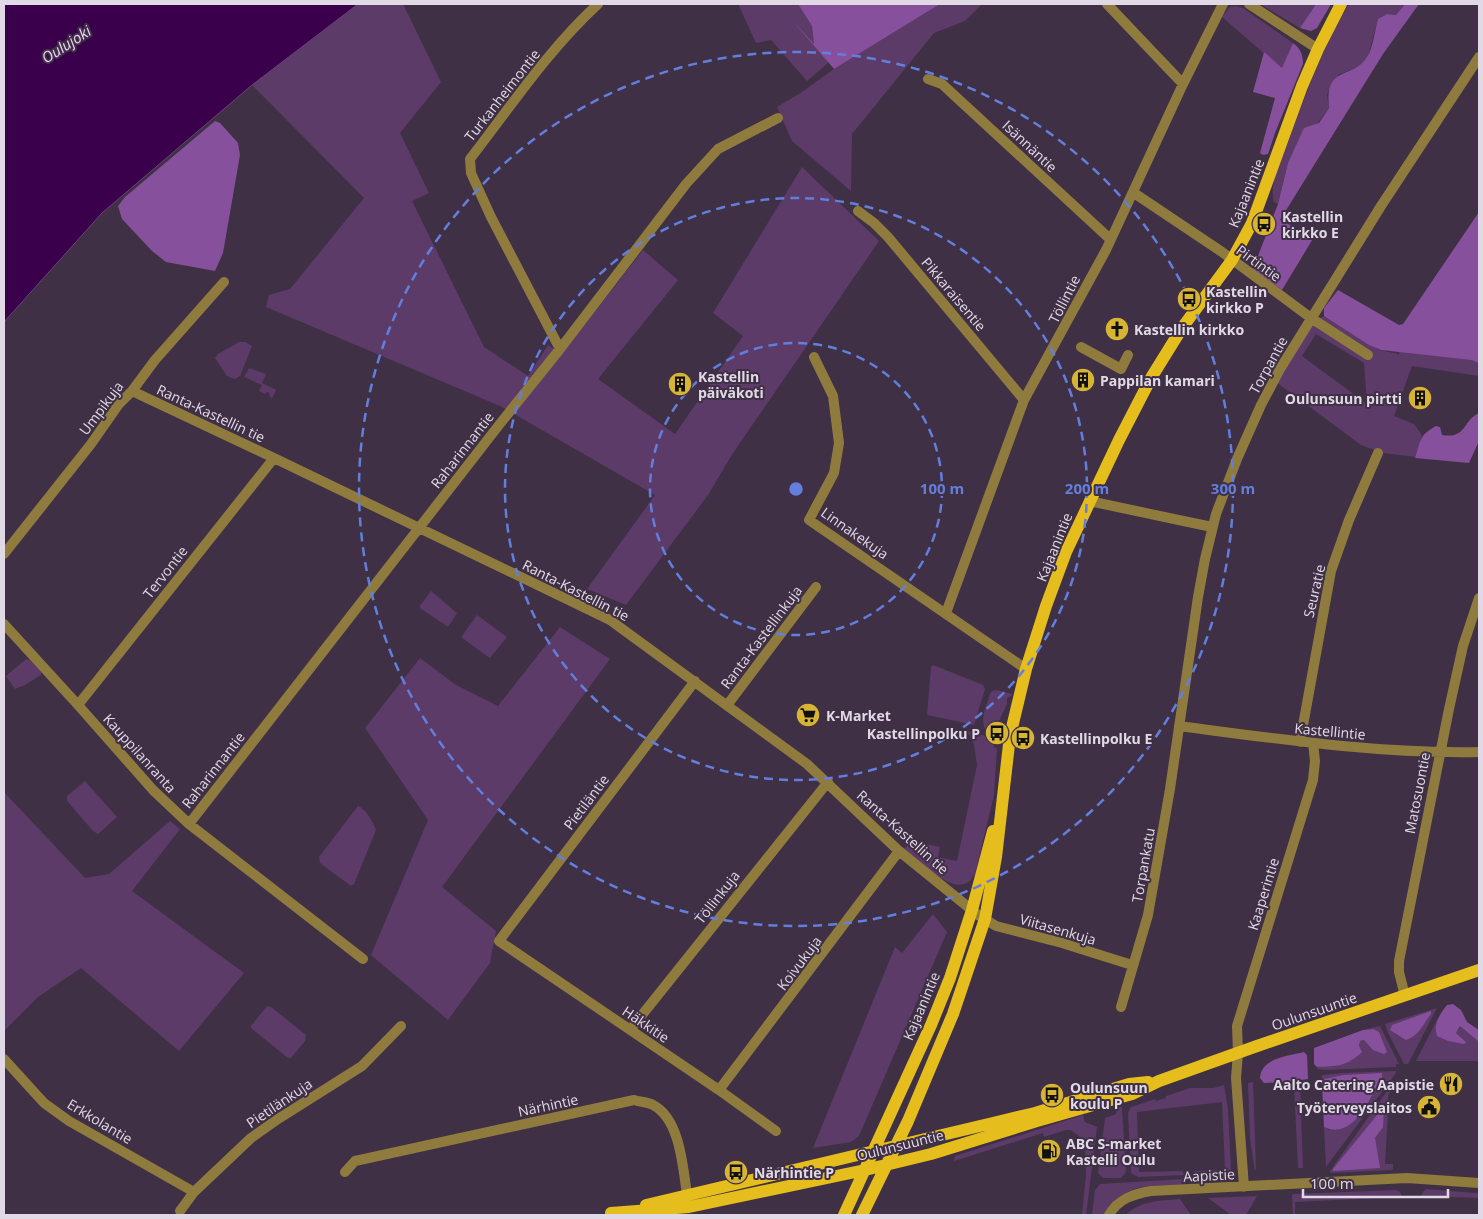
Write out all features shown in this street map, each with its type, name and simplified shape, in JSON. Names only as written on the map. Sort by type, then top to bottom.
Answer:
[{"type":"main road","name":"Kajaanintie","points":[[862,1215],[887,1165],[953,1014],[978,915],[1002,799],[1010,736],[1026,669],[1066,552],[1089,501],[1151,378],[1182,328],[1232,260],[1252,223],[1302,86],[1318,49],[1342,4]]},
{"type":"main road","name":"Kajaanintie","points":[[844,1215],[931,1025],[978,915]]},
{"type":"main road","name":"Oulunsuuntie","points":[[607,1214],[865,1170],[930,1154],[1132,1094],[1159,1081],[1479,970]]},
{"type":"main road","name":"Oulunsuuntie","points":[[688,1200],[896,1145],[1035,1113],[1129,1084],[1159,1081]]},
{"type":"street","name":"Turkanheimontie","points":[[560,349],[491,218],[470,173],[470,158],[570,31],[598,4]]},
{"type":"street","points":[[1107,4],[1183,84]]},
{"type":"street","name":"Töllintie","points":[[946,613],[1024,400],[1060,336],[1134,193],[1183,84],[1223,4]]},
{"type":"street","points":[[1249,4],[1318,49]]},
{"type":"street","name":"Torpantie","points":[[1179,726],[1198,597],[1212,527],[1236,459],[1280,369],[1479,57]]},
{"type":"street","name":"Isännäntie","points":[[928,80],[942,84],[1110,239]]},
{"type":"street","name":"Raharinnantie","points":[[189,824],[419,527],[560,349],[686,184],[718,149],[778,118]]},
{"type":"street","name":"Pirtintie","points":[[1134,193],[1232,260],[1311,318],[1368,355]]},
{"type":"street","name":"Pikkaraisentie","points":[[858,211],[888,237],[1024,400]]},
{"type":"street","name":"Umpikuja","points":[[4,554],[91,444],[119,404],[132,391],[154,360],[224,282]]},
{"type":"street","points":[[1081,347],[1121,369],[1128,355]]},
{"type":"street","name":"Linnakekuja","points":[[814,357],[833,396],[840,443],[834,473],[809,520],[1026,669]]},
{"type":"street","name":"Ranta-Kastellin tie","points":[[132,391],[610,620],[728,704],[807,764],[899,851],[978,915]]},
{"type":"street","name":"Seuratie","points":[[1300,742],[1331,571],[1347,526],[1378,453]]},
{"type":"street","name":"Tervontie","points":[[78,705],[274,458]]},
{"type":"street","points":[[1089,501],[1212,527]]},
{"type":"street","name":"Ranta-Kastellinkuja","points":[[728,704],[816,587]]},
{"type":"street","name":"Matosuontie","points":[[1405,996],[1398,972],[1399,961],[1439,753],[1463,646],[1479,598]]},
{"type":"street","name":"Kauppilanranta","points":[[4,624],[152,789],[189,824],[363,959]]},
{"type":"street","name":"Pietiläntie","points":[[499,941],[695,681]]},
{"type":"street","name":"Kastellintie","points":[[1179,726],[1300,742],[1439,753],[1479,752]]},
{"type":"street","name":"Torpankatu","points":[[1121,1006],[1148,915],[1179,726]]},
{"type":"street","name":"Kaaperintie","points":[[1238,1053],[1237,1026],[1313,780],[1315,761],[1313,743]]},
{"type":"street","name":"Töllinkuja","points":[[630,1030],[828,782]]},
{"type":"street","name":"Koivukuja","points":[[719,1090],[899,851]]},
{"type":"street","name":"Viitasenkuja","points":[[978,915],[996,926],[1062,943],[1132,965]]},
{"type":"street","name":"Häkkitie","points":[[499,941],[719,1090],[776,1131]]},
{"type":"street","name":"Pietilänkuja","points":[[180,1211],[194,1192],[251,1138],[362,1066],[401,1026]]},
{"type":"street","name":"Aapistie","points":[[1109,1215],[1124,1200],[1136,1193],[1244,1187],[1236,1078],[1238,1053]]},
{"type":"street","name":"Erkkolantie","points":[[4,1059],[44,1103],[69,1120],[194,1192]]},
{"type":"street","name":"Närhintie","points":[[346,1172],[355,1161],[634,1100],[654,1105],[669,1119],[677,1136],[688,1200]]},
{"type":"street","points":[[1244,1187],[1407,1178],[1479,1183]]},
{"type":"shaded area","points":[[358,4],[403,4],[441,82],[400,133],[429,193],[412,201],[484,347],[528,376],[548,345],[562,354],[643,250],[678,280],[598,379],[675,434],[743,336],[713,313],[802,167],[879,241],[733,453],[708,495],[626,605],[587,589],[655,495],[500,406],[266,307],[269,295],[290,289],[364,198],[252,85]]},
{"type":"shaded area","points":[[738,4],[798,4],[812,26],[814,45],[829,62],[807,81],[771,40],[756,43]]},
{"type":"shaded area","points":[[798,4],[940,4],[834,69],[792,20],[814,44],[812,26]]},
{"type":"shaded area","points":[[940,4],[982,4],[965,21],[934,33],[852,134],[851,191],[792,141],[777,107],[834,69]]},
{"type":"shaded area","points":[[1260,4],[1316,4],[1300,28]]},
{"type":"shaded area","points":[[1316,4],[1331,4],[1317,28],[1311,31],[1300,28]]},
{"type":"shaded area","points":[[1349,4],[1405,4],[1396,15],[1387,14],[1378,19],[1368,57],[1360,66],[1338,75],[1327,94],[1329,108],[1288,163],[1278,204],[1274,202],[1273,195],[1277,171],[1316,70]]},
{"type":"shaded area","points":[[1405,4],[1419,4],[1383,54],[1280,220],[1314,237],[1282,290],[1253,269],[1278,204],[1288,163],[1304,128],[1319,123],[1329,108],[1329,94],[1335,79],[1361,64],[1367,57],[1378,19],[1387,14],[1396,15]]},
{"type":"shaded area","points":[[1230,7],[1243,8],[1293,43],[1282,69],[1222,17]]},
{"type":"shaded area","points":[[1293,43],[1301,52],[1303,64],[1268,154],[1263,155],[1260,153],[1275,98],[1253,92],[1264,52],[1282,68]]},
{"type":"shaded area","points":[[215,121],[220,123],[238,143],[240,155],[223,253],[215,271],[166,262],[152,251],[122,219],[118,206],[125,197]]},
{"type":"shaded area","points":[[1479,212],[1479,363],[1472,360],[1381,350],[1369,345],[1324,316],[1324,308],[1338,290],[1399,325],[1403,324]]},
{"type":"shaded area","points":[[1479,215],[1479,376],[1412,366],[1394,416],[1414,424],[1422,435],[1416,457],[1383,453],[1361,445],[1276,382],[1310,323],[1324,316],[1379,350],[1399,354],[1402,329]],"holes":[[[1316,334],[1364,363],[1367,404],[1302,356]]]},
{"type":"shaded area","points":[[239,342],[245,342],[252,346],[240,376],[235,379],[227,376],[215,358],[218,354]]},
{"type":"shaded area","points":[[249,368],[266,374],[262,383],[276,390],[272,398],[269,396],[270,393],[267,392],[265,394],[259,391],[262,385],[244,377]]},
{"type":"shaded area","points":[[1479,413],[1479,441],[1469,463],[1415,458],[1421,439],[1430,430],[1436,426],[1440,427],[1442,435],[1450,436],[1456,434]]},
{"type":"shaded area","points":[[431,591],[457,613],[448,627],[420,608]]},
{"type":"shaded area","points":[[477,615],[507,637],[490,658],[462,638]]},
{"type":"shaded area","points":[[560,627],[610,659],[442,887],[496,931],[490,963],[448,1020],[371,955],[428,820],[365,728],[420,658],[456,685],[498,706]]},
{"type":"shaded area","points":[[26,659],[30,660],[41,672],[41,675],[15,689],[6,676]]},
{"type":"shaded area","points":[[933,665],[983,685],[985,689],[974,725],[927,715],[931,667]]},
{"type":"shaded area","points":[[997,690],[1012,694],[1007,698],[1007,704],[999,721],[997,721],[995,731],[985,729],[983,720],[990,694],[992,691]]},
{"type":"shaded area","points":[[967,731],[993,738],[994,747],[997,749],[994,795],[975,874],[968,883],[957,885],[941,878],[904,849],[911,841],[940,847],[938,857],[957,861],[977,765],[974,744]]},
{"type":"shaded area","points":[[85,781],[117,817],[98,834],[93,831],[67,801],[67,796]]},
{"type":"shaded area","points":[[4,792],[85,878],[109,874],[170,821],[180,829],[132,891],[244,973],[179,1051],[81,968],[38,997],[4,1031]]},
{"type":"shaded area","points":[[358,806],[366,813],[376,830],[354,884],[351,886],[320,863],[319,857]]},
{"type":"shaded area","points":[[933,914],[947,932],[859,1136],[851,1142],[813,1148],[895,947],[902,953]]},
{"type":"shaded area","points":[[1453,1004],[1461,1010],[1467,1022],[1479,1030],[1479,1042],[1460,1026],[1456,1033],[1466,1042],[1464,1044],[1448,1041],[1437,1036],[1436,1027],[1440,1016],[1447,1005]]},
{"type":"shaded area","points":[[267,1006],[271,1007],[306,1035],[305,1041],[291,1058],[288,1058],[251,1028]]},
{"type":"shaded area","points":[[1437,1008],[1408,1064],[1404,1064],[1385,1024]]},
{"type":"shaded area","points":[[1431,1011],[1431,1014],[1414,1036],[1406,1040],[1390,1030],[1392,1025]]},
{"type":"shaded area","points":[[1439,1016],[1436,1031],[1466,1042],[1456,1033],[1460,1026],[1479,1042],[1478,1061],[1416,1061]]},
{"type":"shaded area","points":[[1380,1026],[1399,1064],[1396,1064],[1396,1067],[1326,1070],[1318,1069],[1314,1064],[1317,1067],[1359,1046],[1360,1041],[1364,1040],[1373,1029],[1363,1030]]},
{"type":"shaded area","points":[[1373,1029],[1379,1032],[1387,1052],[1384,1054],[1373,1050],[1364,1040],[1360,1041],[1359,1046],[1362,1052],[1351,1061],[1336,1066],[1317,1067],[1314,1064],[1314,1048],[1363,1030]]},
{"type":"shaded area","points":[[1304,1052],[1307,1055],[1308,1079],[1264,1083],[1260,1078],[1265,1066],[1270,1062]]},
{"type":"shaded area","points":[[1396,1071],[1326,1167],[1324,1127],[1329,1130],[1366,1107],[1382,1077],[1324,1079],[1322,1083],[1322,1075]]},
{"type":"shaded area","points":[[1382,1073],[1382,1077],[1367,1105],[1353,1122],[1344,1128],[1335,1130],[1324,1127],[1322,1083],[1324,1079],[1344,1075]]},
{"type":"shaded area","points":[[1253,1082],[1255,1171],[1250,1139],[1248,1083]]},
{"type":"shaded area","points":[[1396,1083],[1396,1086],[1388,1095],[1388,1102],[1395,1112],[1388,1112],[1385,1164],[1393,1164],[1393,1169],[1331,1173],[1330,1171],[1392,1084]]},
{"type":"shaded area","points":[[1224,1085],[1228,1109],[1231,1172],[1193,1175],[1194,1171],[1225,1170],[1222,1102],[1137,1112],[1139,1172],[1182,1171],[1184,1175],[1138,1177],[1131,1173],[1128,1113],[1131,1107],[1155,1099],[1156,1101],[1166,1098],[1166,1096],[1190,1088],[1213,1088]]},
{"type":"shaded area","points":[[1300,1085],[1303,1168],[1298,1168],[1294,1086]]},
{"type":"shaded area","points":[[1117,1105],[1120,1105],[1122,1108],[1126,1172],[1121,1178],[1103,1178],[1098,1173],[1105,1118],[1116,1114]]},
{"type":"shaded area","points":[[1382,1109],[1384,1109],[1383,1127],[1375,1138],[1380,1168],[1333,1171],[1333,1169]]},
{"type":"shaded area","points":[[1083,1115],[1085,1122],[1097,1127],[1086,1215],[1082,1215],[1086,1174],[1085,1143],[1071,1130],[1044,1137],[1043,1133],[954,1161],[955,1156]]},
{"type":"shaded area","points":[[1184,1179],[1180,1185],[1146,1187],[1127,1192],[1118,1197],[1103,1215],[1092,1215],[1095,1190],[1100,1184]]},
{"type":"shaded area","points":[[1426,1189],[1479,1193],[1479,1198],[1421,1196]]},
{"type":"shaded area","points":[[1396,1190],[1400,1192],[1402,1197],[1295,1202],[1295,1215],[1293,1215],[1292,1195],[1294,1194]]},
{"type":"shaded area","points":[[1257,1196],[1246,1215],[1231,1215],[1208,1198]]},
{"type":"shaded area","points":[[1180,1199],[1191,1215],[1125,1215],[1138,1206],[1158,1201]]},
{"type":"water","name":"Oulujoki","points":[[4,4],[358,4],[252,85],[102,213],[4,322]]},
{"type":"place","name":"Kastellin kirkko E","points":[[1264,224]]},
{"type":"place","name":"Kastellin kirkko P","points":[[1189,299]]},
{"type":"place","name":"Kastellin kirkko","points":[[1117,329]]},
{"type":"place","name":"Pappilan kamari","points":[[1083,380]]},
{"type":"place","name":"Kastellin päiväkoti","points":[[680,384]]},
{"type":"place","name":"Oulunsuun pirtti","points":[[1420,398]]},
{"type":"place","name":"K-Market","points":[[808,715]]},
{"type":"place","name":"Kastellinpolku P","points":[[997,733]]},
{"type":"place","name":"Kastellinpolku E","points":[[1023,738]]},
{"type":"place","name":"Aalto Catering Aapistie","points":[[1451,1084]]},
{"type":"place","name":"Oulunsuun koulu P","points":[[1052,1095]]},
{"type":"place","name":"Työterveyslaitos","points":[[1429,1107]]},
{"type":"place","name":"ABC S-market Kastelli Oulu","points":[[1049,1151]]},
{"type":"place","name":"Närhintie P","points":[[736,1172]]}]
